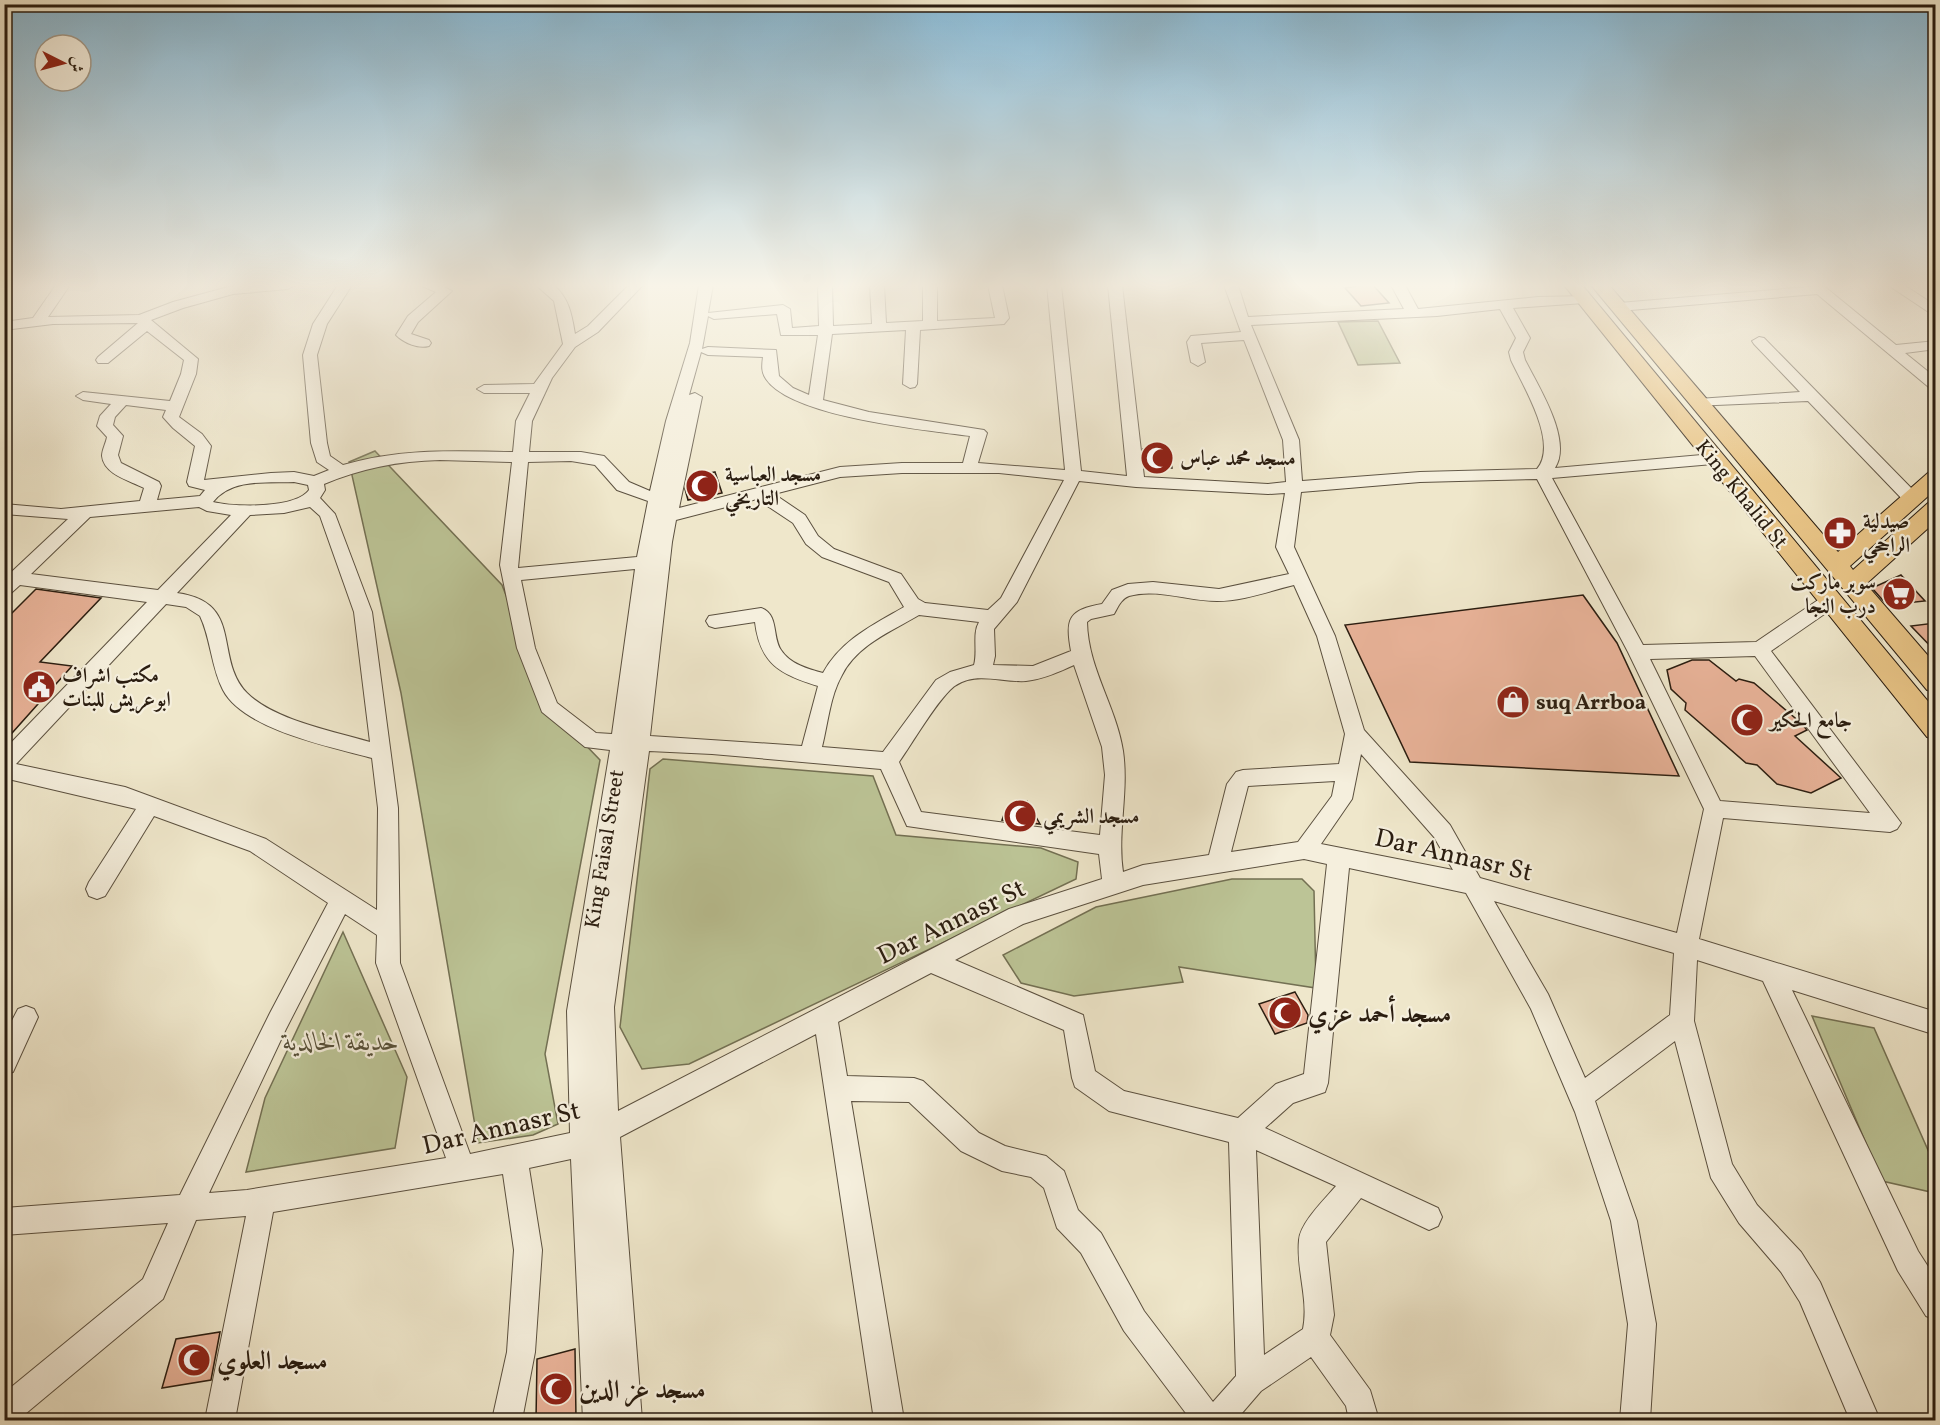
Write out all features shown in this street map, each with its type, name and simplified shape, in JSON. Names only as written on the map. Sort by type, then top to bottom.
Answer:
[{"type":"main road","name":"King Khalid St","points":[[1632,352],[1713,459],[1935,730]]},
{"type":"main road","name":"King Khalid St","points":[[1656,352],[1935,683]]},
{"type":"main road","points":[[1836,566],[1935,477]]},
{"type":"main road","points":[[1852,584],[1935,507]]},
{"type":"street","points":[[103,360],[112,352]]},
{"type":"street","points":[[183,352],[192,359],[185,386],[171,417],[175,423],[200,440],[203,446],[195,482],[203,485],[294,477],[313,490],[327,514],[363,612],[388,808],[388,963],[464,1168]]},
{"type":"street","points":[[311,352],[319,443],[323,458],[340,470]]},
{"type":"street","points":[[564,352],[545,377],[524,421],[509,565],[526,648],[549,707],[592,741],[712,746],[888,762]]},
{"type":"street","name":"King Faisal Street","points":[[598,1420],[583,1143],[579,1011],[630,743],[644,562],[674,421],[694,352]]},
{"type":"street","points":[[627,1420],[607,1129],[602,1007],[630,743],[663,542],[688,421],[708,352]]},
{"type":"street","points":[[724,352],[771,353],[769,364],[774,381],[785,390],[815,402],[869,416],[979,433],[969,468]]},
{"type":"street","points":[[815,402],[823,352]]},
{"type":"street","points":[[910,384],[912,352]]},
{"type":"street","points":[[982,670],[986,656],[985,628],[992,617],[1008,602],[1074,476],[1061,352]]},
{"type":"street","points":[[1122,352],[1136,482]]},
{"type":"street","points":[[1196,352],[1198,362]]},
{"type":"street","points":[[1255,352],[1291,440],[1294,487],[1286,547],[1326,636],[1355,734],[1442,831],[1540,1002],[1581,1096],[1623,1221],[1642,1324],[1635,1420]]},
{"type":"street","points":[[1516,352],[1552,435],[1554,449],[1552,462],[1542,474]]},
{"type":"street","points":[[1769,352],[1911,498]]},
{"type":"street","points":[[1894,352],[1935,386]]},
{"type":"street","points":[[484,389],[540,388]]},
{"type":"street","points":[[83,396],[174,406]]},
{"type":"street","points":[[1698,403],[1812,396]]},
{"type":"street","points":[[122,401],[108,416],[105,426],[115,436],[110,454],[111,461],[130,476],[153,486],[147,506]]},
{"type":"street","points":[[205,501],[207,506],[216,509],[286,507],[302,504],[313,490],[340,470],[393,456],[411,455],[555,457],[598,460],[607,466],[624,487],[634,493],[657,497]]},
{"type":"street","points":[[669,516],[840,472],[902,468],[999,468],[1136,482],[1268,489],[1420,477],[1542,474],[1713,459]]},
{"type":"street","points":[[1542,474],[1637,652],[1714,809],[1686,946],[1682,1021],[1720,1169],[1748,1214],[1791,1262],[1810,1292],[1865,1420]]},
{"type":"street","points":[[205,501],[209,494],[226,483]]},
{"type":"street","points":[[760,493],[799,519],[812,540],[828,553],[895,578],[912,604],[922,609],[992,617]]},
{"type":"street","points":[[4,509],[61,514],[205,501]]},
{"type":"street","points":[[4,764],[246,509]]},
{"type":"street","points":[[11,584],[85,512]]},
{"type":"street","points":[[511,574],[644,562]]},
{"type":"street","points":[[1114,885],[1110,846],[1115,766],[1108,729],[1076,635],[1078,620],[1086,614],[1108,609],[1117,595],[1151,588],[1198,595],[1221,595],[1300,578]]},
{"type":"street","points":[[11,584],[164,596],[190,601],[207,612],[231,688],[242,702],[263,714],[306,730],[381,753]]},
{"type":"street","points":[[1637,652],[1760,649],[1830,601]]},
{"type":"street","points":[[810,755],[829,682],[840,662],[863,640],[918,607]]},
{"type":"street","points":[[715,621],[760,615],[764,619],[769,648],[776,660],[792,670],[829,682]]},
{"type":"street","points":[[1714,809],[1890,824],[1760,649]]},
{"type":"street","points":[[888,762],[953,676],[966,676],[982,670],[1023,676],[1038,673],[1081,654]]},
{"type":"street","points":[[1304,850],[1342,800],[1355,734]]},
{"type":"street","points":[[888,762],[914,820],[1110,846]]},
{"type":"street","points":[[4,770],[125,796],[258,845],[388,930]]},
{"type":"street","points":[[1218,863],[1237,784],[1243,778],[1348,771]]},
{"type":"street","points":[[97,889],[150,805]]},
{"type":"street","name":"Dar Annasr St","points":[[4,1222],[262,1201],[464,1168],[583,1143],[1017,916],[1143,875],[1304,850],[1473,885],[1686,946],[1935,1024]]},
{"type":"street","points":[[1251,1381],[1242,1132],[1285,1093],[1316,1083],[1339,857]]},
{"type":"street","points":[[4,1413],[153,1289],[188,1208],[278,1021],[341,899]]},
{"type":"street","points":[[930,961],[1075,1023],[1084,1078],[1119,1102],[1242,1132],[1296,1152],[1429,1217]]},
{"type":"street","points":[[1771,972],[1908,1262],[1935,1306]]},
{"type":"street","points":[[825,1016],[889,1420]]},
{"type":"street","points":[[4,1063],[26,1017]]},
{"type":"street","points":[[1581,1096],[1682,1021]]},
{"type":"street","points":[[837,1088],[914,1090],[970,1142],[1002,1158],[1037,1165],[1055,1180],[1067,1218],[1091,1243],[1134,1321],[1209,1420]]},
{"type":"street","points":[[507,1420],[521,1352],[528,1250],[514,1158]]},
{"type":"street","points":[[1217,1420],[1251,1381],[1315,1338],[1320,1314],[1312,1239],[1356,1183]]},
{"type":"street","points":[[220,1420],[262,1201]]},
{"type":"street","points":[[1315,1338],[1360,1400],[1364,1420]]},
{"type":"green space","points":[[1352,352],[1394,352],[1400,363],[1358,365]]},
{"type":"green space","points":[[375,451],[502,585],[549,707],[600,760],[545,1054],[558,1124],[533,1135],[478,1143],[401,693],[349,462]]},
{"type":"green space","points":[[663,759],[873,776],[896,835],[1041,848],[1078,862],[1076,879],[689,1064],[642,1069],[620,1027],[650,769]]},
{"type":"green space","points":[[1232,879],[1302,879],[1314,891],[1316,988],[1179,967],[1183,982],[1074,996],[1021,983],[1003,955],[1096,907]]},
{"type":"green space","name":"حديقة الخالدية","points":[[343,932],[407,1077],[395,1148],[246,1172],[265,1098]]},
{"type":"green space","points":[[1812,1016],[1874,1028],[1935,1166],[1935,1193],[1882,1181]]},
{"type":"building","name":"مسجد محمد عباس","points":[[1168,448],[1172,468],[1146,468],[1143,449]]},
{"type":"building","name":"مسجد العباسية التاريخي","points":[[715,472],[722,493],[688,500],[685,489],[688,478]]},
{"type":"building","name":"سوبر ماركت درب النجا","points":[[1901,575],[1925,601],[1887,605],[1872,588]]},
{"type":"building","points":[[36,589],[101,598],[40,662],[72,666],[4,742],[4,621]]},
{"type":"building","name":"suq Arrboa","points":[[1583,595],[1617,643],[1679,776],[1410,762],[1345,625]]},
{"type":"building","points":[[1935,623],[1935,651],[1911,626]]},
{"type":"building","name":"جامع الحكير","points":[[1692,660],[1709,660],[1736,681],[1739,679],[1754,683],[1801,723],[1807,730],[1795,736],[1841,778],[1811,793],[1777,784],[1757,765],[1746,763],[1685,710],[1686,703],[1671,689],[1667,670]]},
{"type":"building","name":"مسجد الشريمي","points":[[1027,801],[1040,824],[1002,820],[1006,809]]},
{"type":"building","name":"مسجد أحمد عزي","points":[[1295,992],[1308,1015],[1307,1023],[1275,1034],[1259,1004]]},
{"type":"building","name":"مسجد العلوي","points":[[220,1332],[211,1380],[162,1388],[176,1339]]},
{"type":"building","name":"مسجد عز الدين","points":[[575,1349],[576,1418],[536,1420],[537,1359]]},
{"type":"place","name":"مسجد محمد عباس","points":[[1157,458]]},
{"type":"place","name":"مسجد العباسية التاريخي","points":[[702,486]]},
{"type":"place","name":"صيدلية الراجحي","points":[[1840,533]]},
{"type":"place","name":"سوبر ماركت درب النجا","points":[[1899,594]]},
{"type":"place","name":"مكتب اشراف ابوعريش للبنات","points":[[39,687]]},
{"type":"place","name":"suq Arrboa","points":[[1513,702]]},
{"type":"place","name":"جامع الحكير","points":[[1747,720]]},
{"type":"place","name":"مسجد الشريمي","points":[[1020,816]]},
{"type":"place","name":"مسجد أحمد عزي","points":[[1285,1013]]},
{"type":"place","name":"مسجد العلوي","points":[[194,1360]]},
{"type":"place","name":"مسجد عز الدين","points":[[556,1389]]}]
